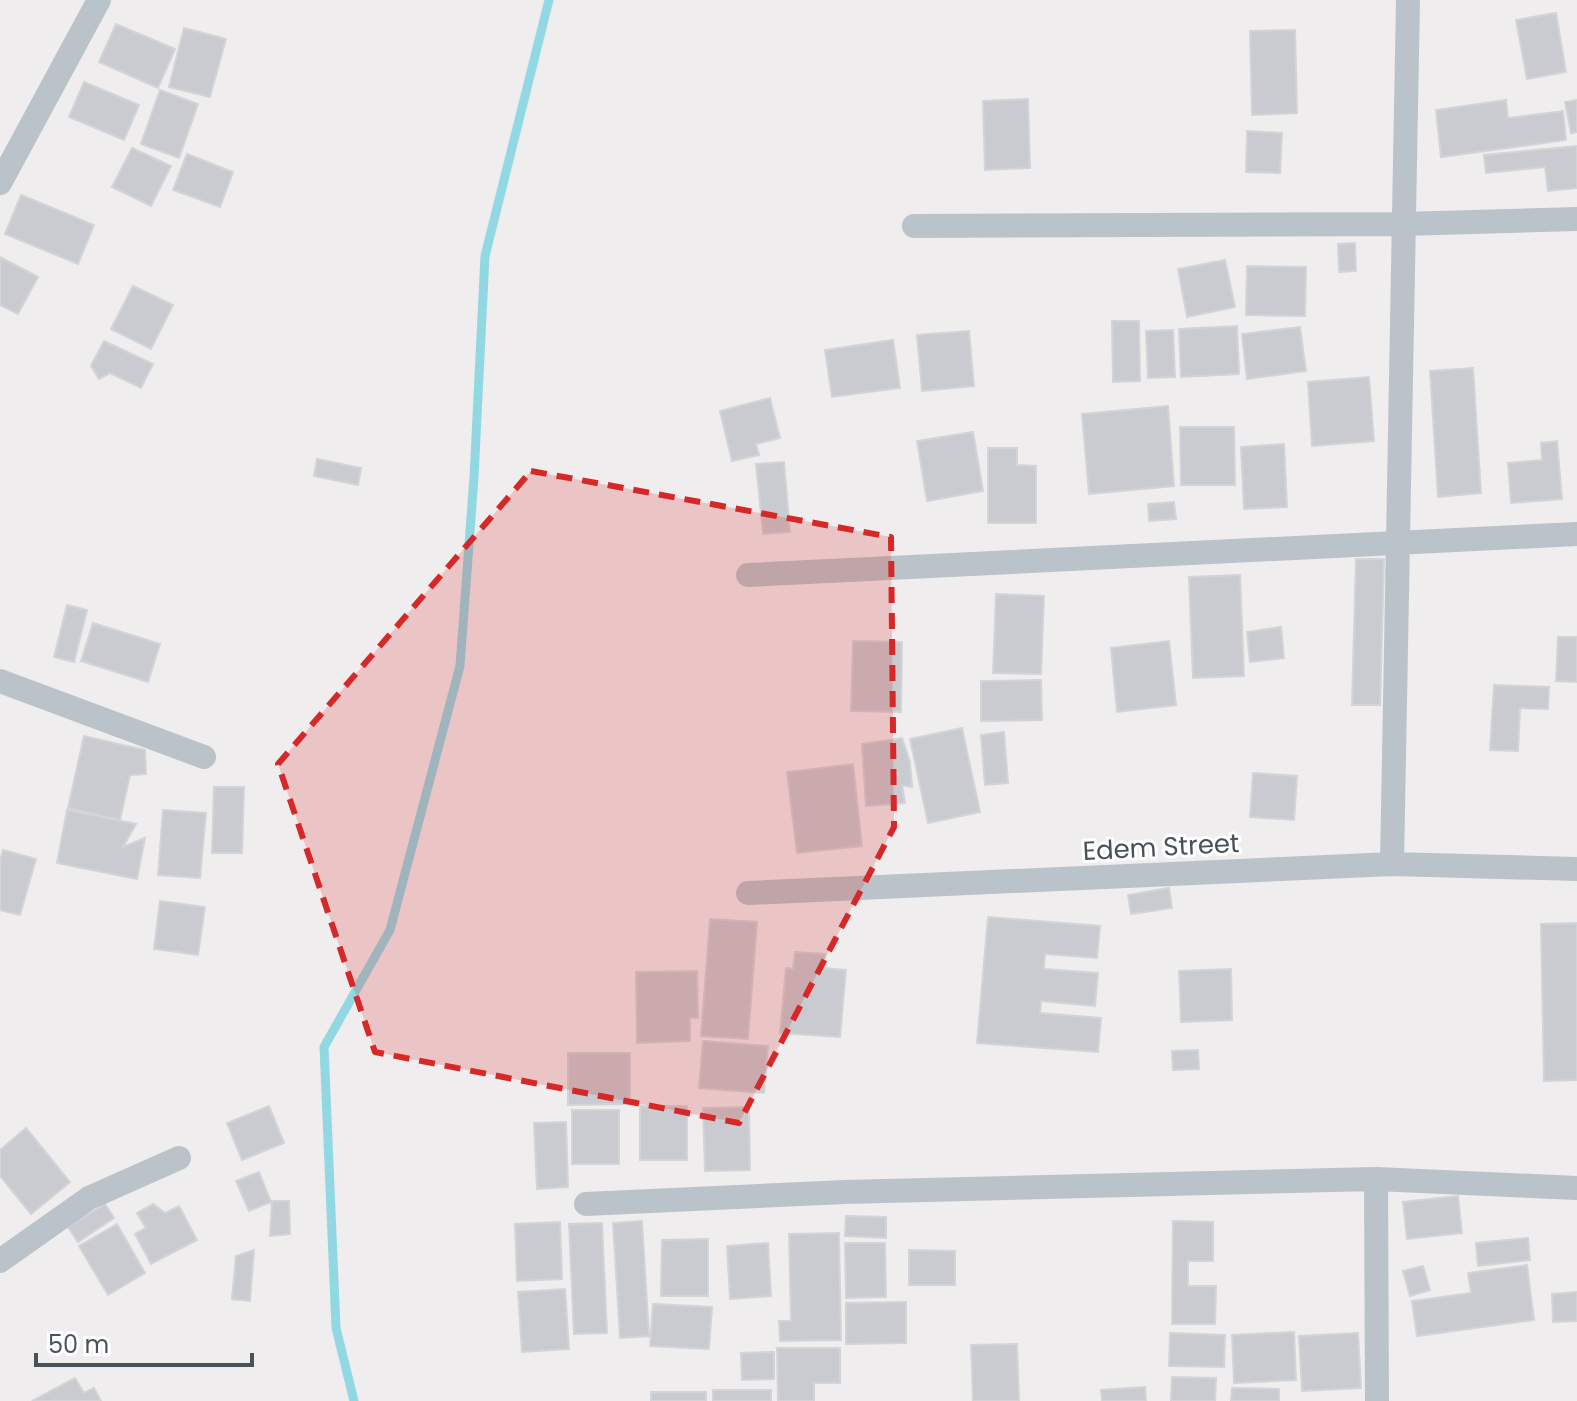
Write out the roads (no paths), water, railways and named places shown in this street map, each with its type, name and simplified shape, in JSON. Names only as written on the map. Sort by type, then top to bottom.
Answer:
[{"type":"street","points":[[0,183],[99,0]]},
{"type":"street","points":[[1392,864],[1408,0]]},
{"type":"street","points":[[914,226],[1403,224],[1577,219]]},
{"type":"street","points":[[748,575],[1577,534]]},
{"type":"street","points":[[0,681],[204,757]]},
{"type":"street","name":"Edem Street","points":[[748,893],[1392,864],[1577,869]]},
{"type":"street","points":[[0,1261],[89,1198],[179,1158]]},
{"type":"street","points":[[586,1204],[845,1192],[1376,1179],[1577,1188]]},
{"type":"street","points":[[1376,1179],[1377,1401]]},
{"type":"waterway","points":[[354,1401],[336,1328],[324,1047],[390,930],[460,666],[474,477],[485,256],[549,0]]}]
